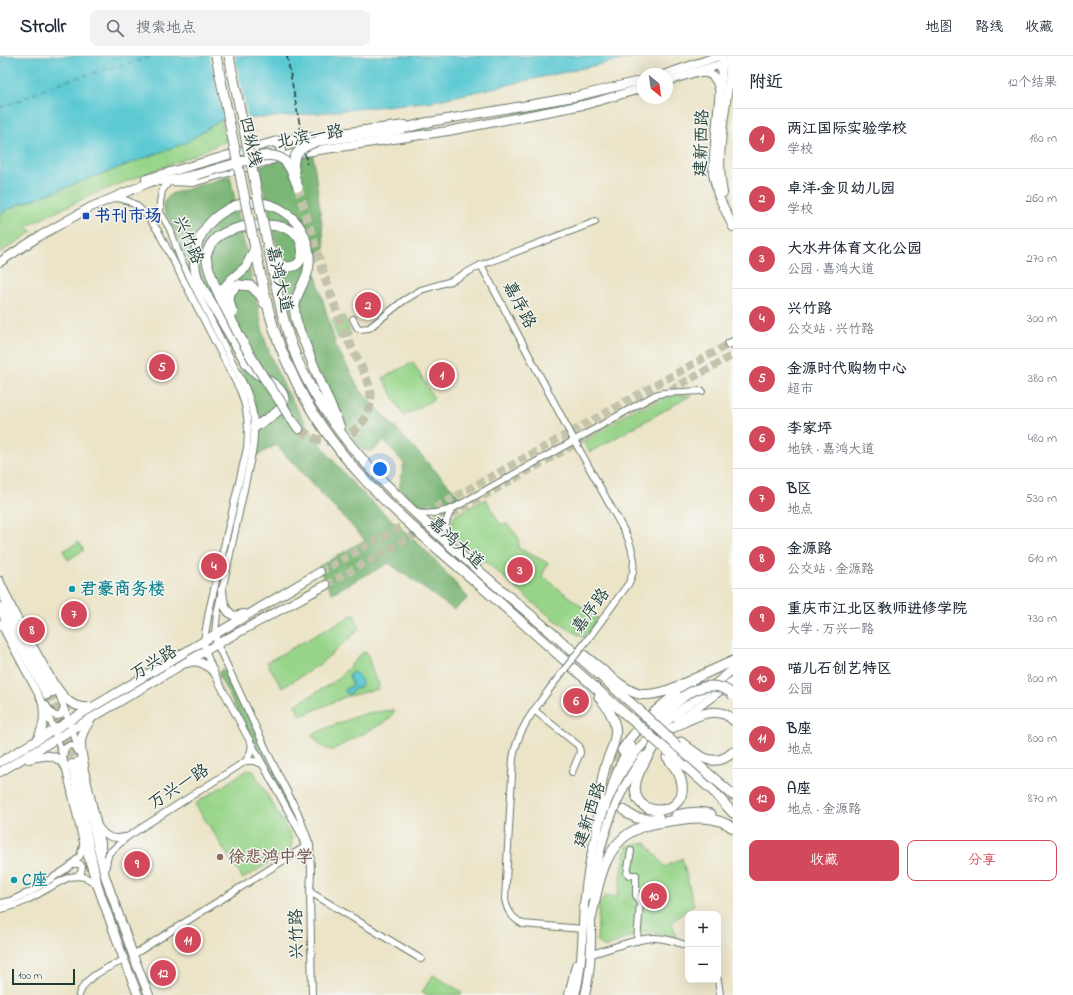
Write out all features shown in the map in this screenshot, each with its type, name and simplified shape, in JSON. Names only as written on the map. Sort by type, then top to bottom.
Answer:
[{"type":"highway","name":"四纵线","points":[[216,56],[252,234]]},
{"type":"highway","name":"四纵线","points":[[229,56],[265,232]]},
{"type":"highway","points":[[170,181],[271,154],[279,156],[286,162],[298,187],[294,169],[294,159],[298,150],[304,146],[318,141],[394,131],[429,122]]},
{"type":"highway","points":[[255,427],[280,409],[283,404],[283,395],[278,386],[255,372],[247,364],[198,280],[194,270],[194,260],[198,242],[210,222],[229,208],[239,204],[255,202],[276,207],[292,218],[299,225],[306,243],[309,264],[307,274],[298,292],[295,304],[295,315],[298,327],[323,389],[349,444]]},
{"type":"highway","points":[[268,247],[279,263],[284,266],[292,266],[297,264],[303,255],[303,248],[300,239],[293,231],[280,226],[259,226],[240,227],[216,237],[208,248],[206,256],[208,268],[232,321],[249,354],[267,384],[280,401]]},
{"type":"highway","name":"嘉鸿大道","points":[[265,232],[282,313],[290,340],[301,368],[327,416],[349,444],[382,482],[413,511],[639,710],[733,813]]},
{"type":"highway","name":"嘉鸿大道","points":[[252,234],[270,315],[285,358],[304,397],[329,438],[355,470],[373,489],[431,543],[631,719],[674,749],[733,796]]},
{"type":"highway","points":[[231,335],[224,313],[222,298],[224,288],[246,267],[256,248]]},
{"type":"highway","points":[[270,315],[261,296],[251,286],[239,285],[234,287],[231,291],[229,302],[241,330],[280,401],[299,429]]},
{"type":"highway","points":[[552,634],[592,660],[622,685],[640,694],[647,695],[662,693],[731,664]]},
{"type":"highway","points":[[622,750],[637,730],[662,706],[688,686],[731,664]]},
{"type":"highway","points":[[577,672],[603,703],[611,715],[615,726],[615,740],[604,769],[598,808],[597,835]]},
{"type":"highway","points":[[611,794],[617,771],[631,747],[648,727],[683,697],[696,689],[710,686],[721,688],[733,695]]},
{"type":"highway","points":[[670,729],[701,715],[714,712],[724,713],[733,720]]},
{"type":"highway","points":[[657,741],[640,772],[636,786],[636,794],[640,801],[645,807],[652,810],[660,811],[668,808],[678,801],[681,794],[682,784],[674,749],[695,753],[714,761],[723,759],[733,752]]},
{"type":"highway","points":[[624,810],[631,816],[646,819],[691,812],[702,812],[716,816],[732,827]]},
{"type":"highway","points":[[591,919],[600,880],[608,857],[618,844],[630,833],[646,826],[692,818],[714,820],[732,827]]},
{"type":"main road","points":[[673,72],[719,56]]},
{"type":"main road","points":[[692,74],[723,60],[732,59]]},
{"type":"main road","name":"建新西路","points":[[732,59],[720,156],[720,174],[722,193],[733,216]]},
{"type":"main road","name":"建新西路","points":[[723,60],[713,174],[718,195],[733,227]]},
{"type":"main road","points":[[673,79],[704,72],[712,75],[718,83],[720,93]]},
{"type":"main road","name":"北滨一路","points":[[0,256],[35,233],[87,204],[140,181],[274,142],[429,122],[574,98],[637,82]]},
{"type":"main road","name":"北滨一路","points":[[0,262],[38,237],[91,207],[154,181],[193,182],[295,153],[440,132],[588,104],[637,90]]},
{"type":"main road","points":[[293,139],[289,144],[290,149],[295,153]]},
{"type":"main road","points":[[274,142],[280,146],[281,150],[277,158]]},
{"type":"main road","name":"万兴路","points":[[0,762],[257,608],[320,572]]},
{"type":"main road","name":"万兴路","points":[[0,772],[205,650],[326,585]]},
{"type":"main road","points":[[0,587],[11,617],[49,692]]},
{"type":"main road","points":[[222,590],[225,606],[228,612],[232,615],[242,615],[257,608]]},
{"type":"main road","points":[[0,607],[5,619],[49,692],[65,699],[70,704],[83,708],[92,707]]},
{"type":"main road","points":[[177,667],[191,662],[199,662],[214,671]]},
{"type":"main road","name":"建新西路","points":[[575,995],[580,969],[586,890],[590,862],[597,835],[611,794],[618,779],[634,754],[651,735],[731,664]]},
{"type":"main road","name":"建新西路","points":[[585,995],[589,976],[591,954],[591,919],[596,870],[604,839],[614,810],[629,778],[640,761],[657,741],[670,729],[733,681]]},
{"type":"main road","points":[[112,695],[106,704],[108,706],[114,705]]},
{"type":"main road","points":[[36,740],[43,727],[45,717],[43,704]]},
{"type":"main road","points":[[93,717],[86,727],[80,741],[75,765],[98,887],[138,995]]},
{"type":"main road","points":[[23,748],[30,749],[29,756]]},
{"type":"main road","points":[[19,762],[48,755],[75,765]]},
{"type":"main road","points":[[75,765],[105,876],[149,995]]},
{"type":"main road","points":[[568,995],[582,933]]},
{"type":"street","name":"兴竹路","points":[[170,181],[162,191],[160,212],[170,229],[181,260],[245,387],[251,401],[254,415],[255,427],[253,448],[222,590],[215,634],[216,644],[298,813],[308,846],[311,873],[312,995]]},
{"type":"street","name":"兴竹路","points":[[111,198],[121,198],[137,206],[148,216],[158,231],[245,402],[249,431],[247,448],[209,611],[204,640],[205,650],[214,671],[252,745],[308,846]]},
{"type":"street","points":[[353,319],[356,327],[359,329],[369,328],[403,301],[421,290],[451,281],[481,265],[595,222]]},
{"type":"street","points":[[158,231],[158,227],[161,224],[166,225],[170,229]]},
{"type":"street","name":"嘉序路","points":[[481,265],[626,536],[634,560],[633,572],[629,583],[534,710],[518,737],[513,758],[504,899],[506,907],[515,920],[523,924],[582,933]]},
{"type":"street","points":[[413,511],[421,514],[452,509],[655,395],[702,390]]},
{"type":"street","points":[[452,509],[445,524],[447,537],[452,546]]},
{"type":"street","points":[[0,580],[49,692],[53,716],[58,717],[61,715],[64,708]]},
{"type":"street","points":[[0,624],[49,692],[64,708],[73,729],[83,843],[90,868],[98,887]]},
{"type":"street","points":[[49,692],[43,704],[54,729],[63,757],[75,765]]},
{"type":"street","points":[[534,710],[579,746],[580,753],[572,772]]},
{"type":"street","points":[[63,757],[65,748],[72,745],[76,748],[75,765],[98,826],[102,842],[102,862]]},
{"type":"street","points":[[252,745],[250,754],[246,761],[262,764]]},
{"type":"street","name":"万兴一路","points":[[105,876],[109,853],[127,836],[246,761]]},
{"type":"street","points":[[98,826],[111,838],[118,839],[127,836]]},
{"type":"street","points":[[0,903],[10,901],[30,892],[73,864],[80,856],[83,843]]},
{"type":"street","points":[[133,955],[308,846]]},
{"type":"street","points":[[631,851],[627,873],[629,875],[636,875],[636,895],[640,903],[638,941]]},
{"type":"street","points":[[73,864],[80,864],[82,867],[81,873],[77,876]]},
{"type":"street","points":[[0,910],[23,903],[63,880],[77,876],[88,878],[98,887]]},
{"type":"street","points":[[310,892],[421,959]]},
{"type":"street","points":[[591,954],[638,941],[655,938],[665,939],[685,945]]},
{"type":"street","points":[[79,995],[83,986],[92,977],[124,960]]},
{"type":"street","points":[[718,983],[720,995]]},
{"type":"green space","points":[[221,120],[226,141],[91,195],[27,226],[32,232],[0,253],[0,214],[13,207],[185,143]]},
{"type":"green space","points":[[313,155],[325,249],[313,260],[313,266],[336,346],[360,390],[460,497],[450,503],[434,508],[421,507],[399,490],[404,463],[384,441],[372,451],[361,450],[339,419],[293,318],[259,166]]},
{"type":"green space","points":[[230,176],[264,337],[288,393],[310,429],[347,477],[376,506],[425,550],[468,598],[454,610],[389,563],[332,593],[318,567],[365,540],[276,445],[256,456],[258,428],[257,412],[252,392],[184,259],[174,229],[164,210],[163,203],[171,194]]},
{"type":"green space","points":[[344,316],[351,335],[338,339],[332,320]]},
{"type":"green space","points":[[413,362],[434,399],[404,416],[383,378]]},
{"type":"green space","points":[[665,395],[692,395],[590,452],[584,443],[586,436],[657,397]]},
{"type":"green space","points":[[486,499],[500,524],[507,524],[519,538],[518,548],[548,563],[542,576],[598,619],[584,638],[571,631],[547,614],[453,537],[451,525],[457,514]]},
{"type":"green space","points":[[79,542],[84,550],[68,560],[63,551]]},
{"type":"green space","points":[[354,614],[360,629],[320,664],[282,688],[267,662]]},
{"type":"green space","points":[[363,652],[367,653],[374,676],[379,684],[378,689],[345,697],[301,716],[295,705],[337,680]],"holes":[[[358,677],[361,680],[359,688],[354,689],[350,694],[347,694],[347,688],[353,685],[349,678]]]},
{"type":"green space","points":[[222,669],[227,672],[291,804],[288,806],[219,676],[219,672]]},
{"type":"green space","points":[[394,710],[393,714],[387,721],[332,750],[320,745],[312,734],[367,713]]},
{"type":"green space","points":[[249,769],[253,770],[292,838],[291,849],[243,879],[195,804]]},
{"type":"green space","points":[[646,843],[665,867],[682,858],[694,905],[672,922],[676,937],[647,932],[637,934],[604,948],[597,941],[599,904],[606,895],[617,897],[627,846]]},
{"type":"green space","points":[[433,975],[462,992],[461,995],[427,995],[422,992]]},
{"type":"water","points":[[0,56],[638,56],[434,101],[289,116],[221,120],[185,143],[13,207],[0,214]]},
{"type":"water","points":[[353,672],[359,677],[362,684],[360,687],[354,689],[350,694],[345,692],[345,690],[353,685],[349,677]]},
{"type":"pier","points":[[210,56],[235,56],[248,120],[224,122]]},
{"type":"ferry route","points":[[0,108],[65,81],[154,56]]},
{"type":"tunnel","points":[[298,187],[326,282],[347,337],[365,374],[371,396],[367,414],[355,430],[348,435],[330,441],[320,440],[311,437],[299,429]]},
{"type":"tunnel","points":[[320,572],[729,344]]},
{"type":"tunnel","points":[[326,585],[733,355]]},
{"type":"tunnel","points":[[53,692],[78,762]]},
{"type":"tunnel","points":[[47,695],[59,721],[72,764]]},
{"type":"tunnel","points":[[614,775],[617,761],[622,750]]},
{"type":"railway","points":[[287,56],[307,164]]},
{"type":"place","name":"书刊市场","points":[[86,216]]},
{"type":"place","name":"卓洋·金贝幼儿园","points":[[368,305]]},
{"type":"place","name":"金源时代购物中心","points":[[162,367]]},
{"type":"place","name":"两江国际实验学校","points":[[442,375]]},
{"type":"place","name":"兴竹路","points":[[214,566]]},
{"type":"place","name":"大水井体育文化公园","points":[[520,570]]},
{"type":"place","name":"君豪商务楼","points":[[72,589]]},
{"type":"place","name":"B区","points":[[74,614]]},
{"type":"place","name":"金源路","points":[[32,630]]},
{"type":"place","name":"李家坪","points":[[576,701]]},
{"type":"place","name":"徐悲鸿中学","points":[[220,857]]},
{"type":"place","name":"重庆市江北区教师进修学院","points":[[137,864]]},
{"type":"place","name":"C座","points":[[14,880]]},
{"type":"place","name":"喵儿石创艺特区","points":[[654,896]]},
{"type":"place","name":"B座","points":[[188,940]]},
{"type":"place","name":"A座","points":[[163,973]]}]
